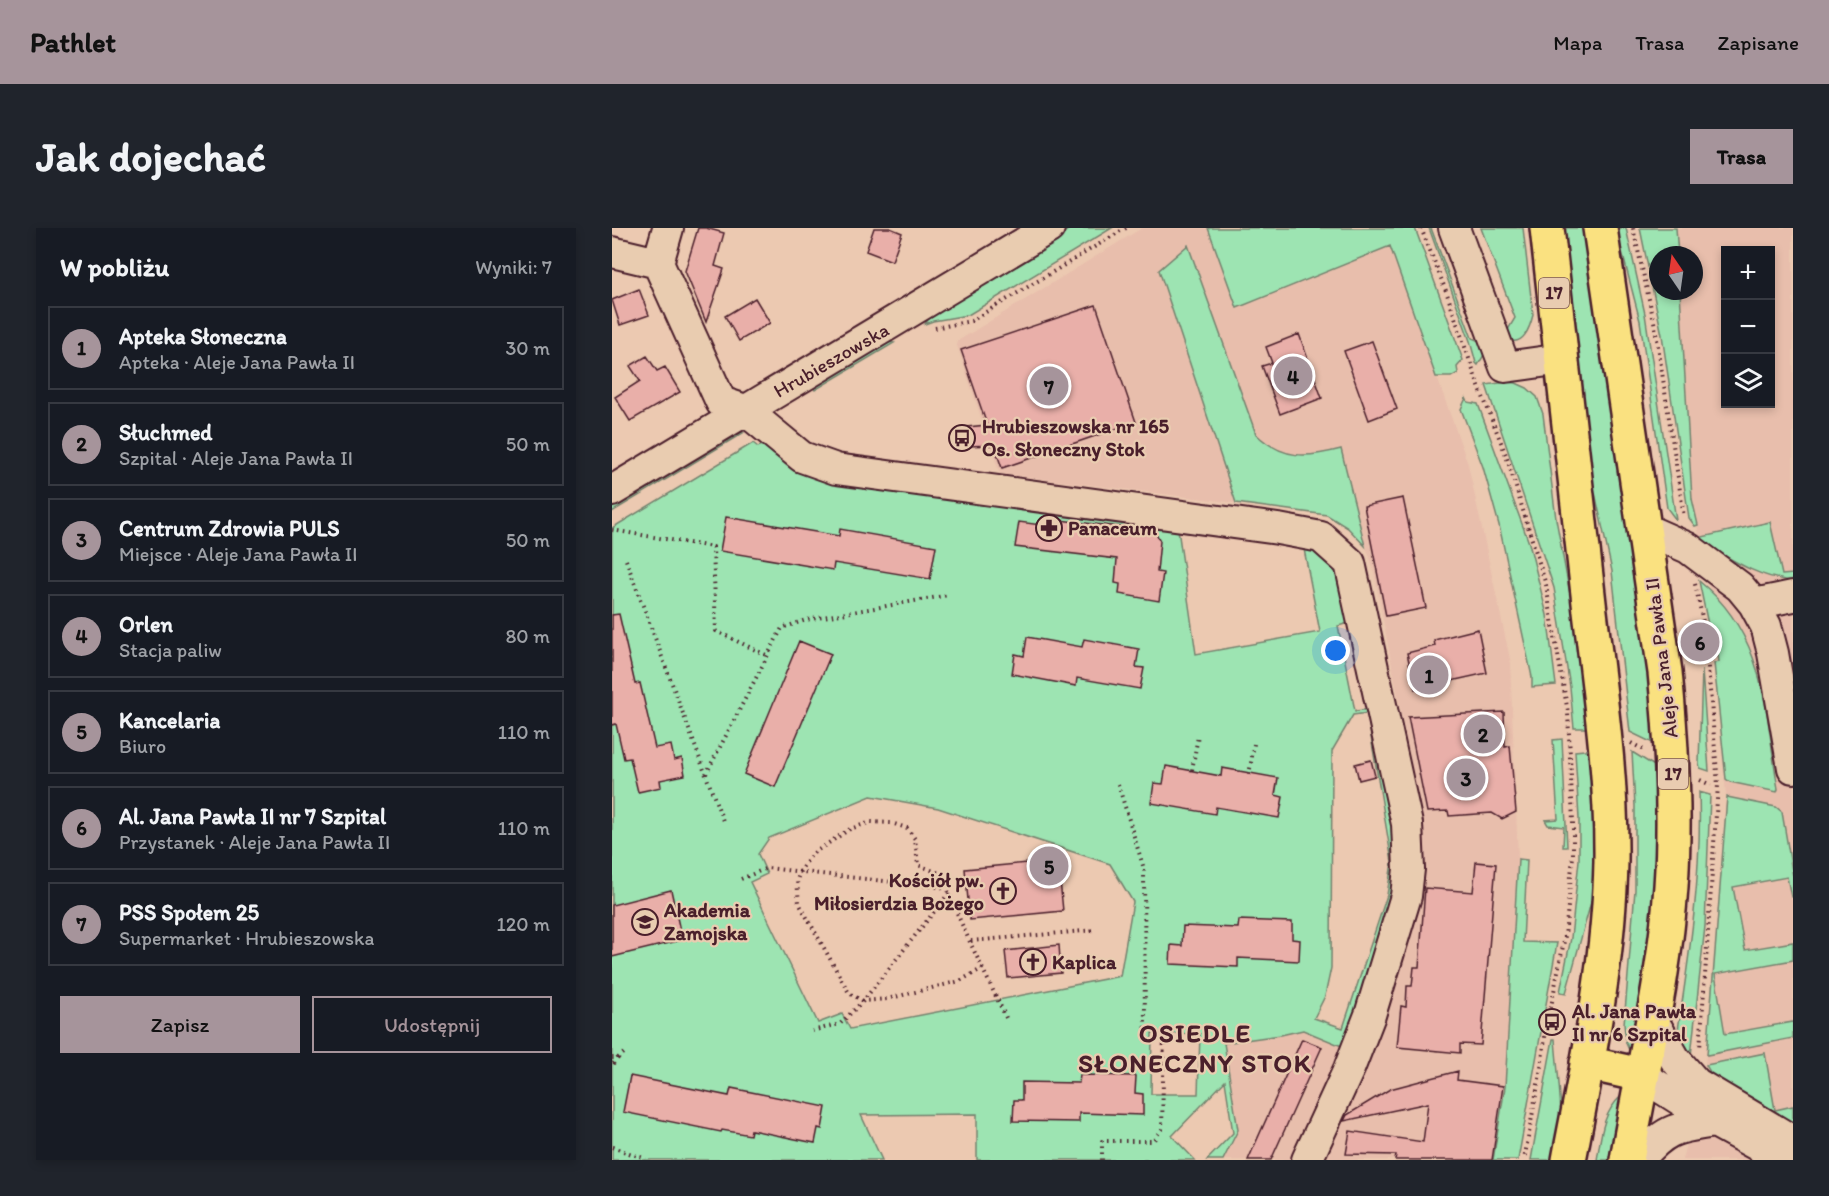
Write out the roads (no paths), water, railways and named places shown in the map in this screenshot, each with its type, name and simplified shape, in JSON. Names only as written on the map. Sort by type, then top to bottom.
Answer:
[{"type":"highway","name":"17","points":[[1547,228],[1605,739],[1611,832],[1607,933],[1569,1160]]},
{"type":"highway","name":"Aleje Jana Pawła II","points":[[1600,228],[1665,672],[1671,730],[1674,814],[1670,897],[1663,956],[1627,1160]]},
{"type":"highway","points":[[1587,1063],[1641,1075]]},
{"type":"street","points":[[668,228],[658,263],[721,402],[745,410],[802,457],[836,469],[1278,529],[1322,537],[1350,563],[1407,824],[1409,869],[1406,896],[1368,1021],[1349,1069],[1307,1160]]},
{"type":"street","name":"Hrubieszowska","points":[[612,491],[1049,228]]},
{"type":"street","points":[[1454,228],[1505,367],[1562,359]]},
{"type":"street","points":[[612,252],[658,263]]},
{"type":"street","points":[[1645,529],[1688,548],[1740,587],[1754,604],[1766,626],[1773,653],[1793,768]]},
{"type":"street","points":[[1754,604],[1793,596]]},
{"type":"street","points":[[1652,1018],[1675,1059],[1696,1083],[1793,1141]]},
{"type":"street","points":[[1641,1075],[1696,1083]]},
{"type":"street","points":[[1641,1075],[1715,1122],[1784,1160]]},
{"type":"street","points":[[1639,1160],[1655,1142],[1674,1129],[1715,1122]]},
{"type":"place","name":"Orlen","points":[[1293,376]]},
{"type":"place","name":"PSS Społem 25","points":[[1049,386]]},
{"type":"place","name":"Hrubieszowska nr 165 Os. Słoneczny Stok","points":[[962,438]]},
{"type":"place","name":"Panaceum","points":[[1049,528]]},
{"type":"place","name":"Al. Jana Pawła II nr 7 Szpital","points":[[1700,642]]},
{"type":"place","name":"Apteka Słoneczna","points":[[1429,675]]},
{"type":"place","name":"Słuchmed","points":[[1483,734]]},
{"type":"place","name":"Centrum Zdrowia PULS","points":[[1466,778]]},
{"type":"place","name":"Kancelaria","points":[[1049,866]]},
{"type":"place","name":"Kościół pw. Miłosierdzia Bożego","points":[[1003,891]]},
{"type":"place","name":"Akademia Zamojska","points":[[645,922]]},
{"type":"place","name":"Kaplica","points":[[1033,962]]},
{"type":"place","name":"Al. Jana Pawła II nr 6 Szpital","points":[[1552,1022]]},
{"type":"district","name":"OSIEDLE SŁONECZNY STOK","points":[[1195,1048]]}]
